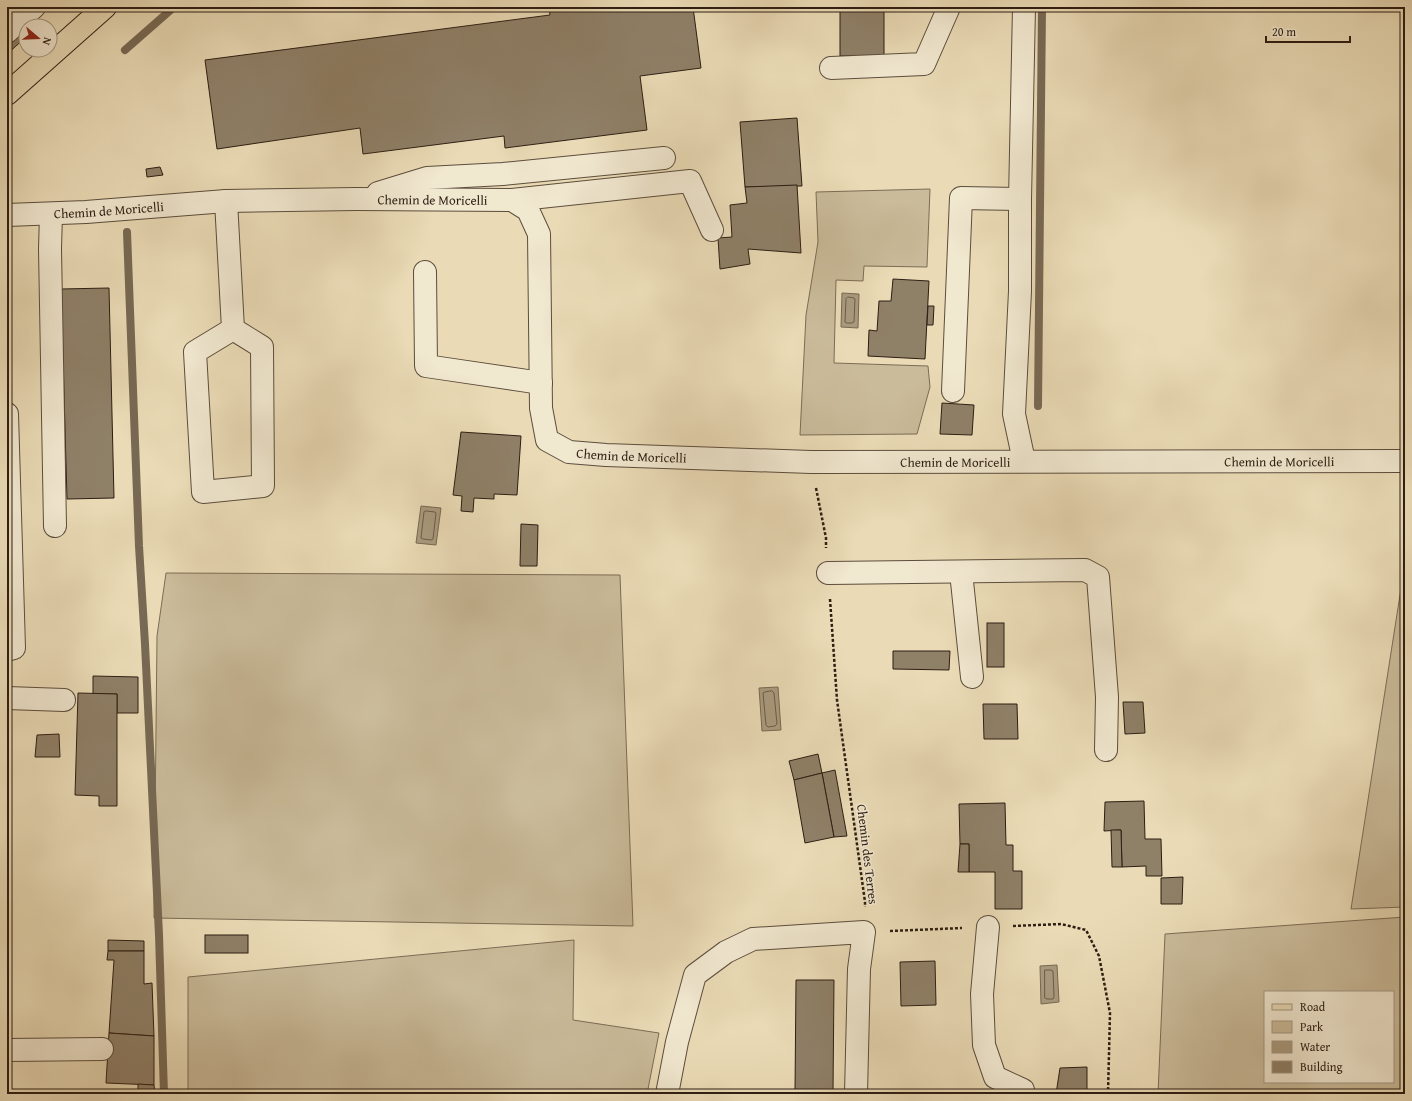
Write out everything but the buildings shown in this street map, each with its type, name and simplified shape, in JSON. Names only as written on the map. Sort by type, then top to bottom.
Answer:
[{"type":"main road","points":[[7,94],[104,7]]},
{"type":"street","points":[[7,32],[34,7]]},
{"type":"street","points":[[831,68],[924,64],[949,7]]},
{"type":"street","points":[[1024,7],[1020,199],[1020,291],[1014,414],[1024,461]]},
{"type":"street","points":[[356,199],[427,178],[503,174],[664,158]]},
{"type":"street","points":[[512,200],[690,182],[712,230]]},
{"type":"street","points":[[953,391],[961,198],[1020,199]]},
{"type":"street","name":"Chemin de Moricelli","points":[[7,215],[86,212],[226,201],[356,199],[512,200],[528,210],[540,234],[541,408],[547,440],[569,452],[606,455],[811,462],[1405,461]]},
{"type":"street","points":[[226,201],[233,329]]},
{"type":"street","points":[[51,214],[50,249],[55,526]]},
{"type":"street","points":[[425,272],[426,366],[540,383]]},
{"type":"street","points":[[233,329],[262,347],[263,486],[203,492],[195,352],[233,329]]},
{"type":"street","points":[[7,414],[14,648],[7,650]]},
{"type":"street","points":[[828,573],[1085,570],[1098,577],[1107,697],[1106,750]]},
{"type":"street","points":[[961,572],[972,677]]},
{"type":"street","points":[[7,698],[64,700]]},
{"type":"street","points":[[988,927],[982,994],[984,1045],[995,1077],[1023,1090]]},
{"type":"street","points":[[667,1094],[677,1042],[695,975],[726,952],[753,939],[864,932],[860,969],[856,1094]]},
{"type":"street","points":[[7,1050],[102,1049]]},
{"type":"path","name":"Chemin des Terres","points":[[811,462],[826,538],[837,700],[865,902],[864,932]]},
{"type":"path","points":[[864,932],[1061,924],[1086,930],[1099,956],[1110,1013],[1108,1094]]},
{"type":"green space","points":[[930,189],[927,267],[864,266],[863,281],[836,280],[834,363],[928,366],[930,387],[917,434],[800,435],[806,315],[818,242],[816,192]]},
{"type":"green space","points":[[1405,563],[1405,907],[1351,909]]},
{"type":"green space","points":[[166,573],[620,575],[633,926],[154,918],[157,636]]},
{"type":"green space","points":[[1405,917],[1405,1094],[1158,1094],[1165,934]]},
{"type":"green space","points":[[574,940],[573,1020],[659,1033],[647,1094],[596,1094],[527,1091],[526,1094],[188,1094],[188,977]]},
{"type":"water","points":[[842,293],[859,294],[858,328],[841,327]]},
{"type":"water","points":[[421,506],[441,508],[436,545],[416,543]]},
{"type":"water","points":[[778,687],[781,730],[762,731],[759,688]]},
{"type":"water","points":[[1057,965],[1059,1002],[1041,1004],[1040,966]]},
{"type":"waterway","points":[[125,50],[174,7]]},
{"type":"waterway","points":[[1038,406],[1042,7]]},
{"type":"waterway","points":[[127,232],[139,546],[159,935],[164,1094]]}]
